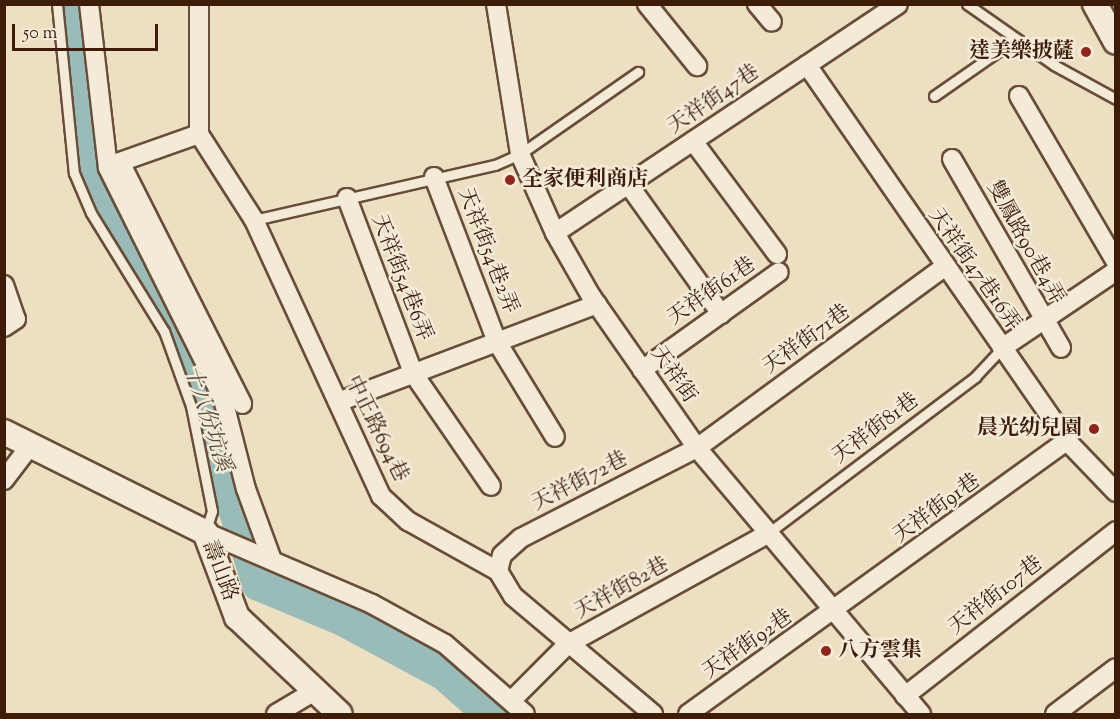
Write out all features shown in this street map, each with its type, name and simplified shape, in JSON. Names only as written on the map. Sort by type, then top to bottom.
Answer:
[{"type":"street","points":[[89,4],[100,139],[108,168],[223,399],[246,489],[271,559]]},
{"type":"street","points":[[199,4],[199,134],[120,162],[242,404]]},
{"type":"street","name":"天祥街","points":[[496,4],[520,153],[555,233],[597,304],[697,448],[767,534],[921,714]]},
{"type":"street","points":[[646,4],[697,66]]},
{"type":"street","points":[[757,4],[772,22]]},
{"type":"street","points":[[1095,4],[1116,42]]},
{"type":"street","name":"天祥街47巷","points":[[555,233],[807,65],[887,8]]},
{"type":"street","name":"天祥街47巷16弄","points":[[807,65],[943,268],[1067,441],[1116,492]]},
{"type":"street","points":[[1019,96],[1116,262]]},
{"type":"street","name":"中正路694巷","points":[[199,134],[254,220],[381,496],[394,511],[498,571],[513,596],[653,714]]},
{"type":"street","name":"天祥街61巷","points":[[642,370],[721,314],[778,263],[693,141]]},
{"type":"street","name":"雙鳳路90巷4弄","points":[[952,159],[1041,319],[1061,348]]},
{"type":"street","name":"天祥街54巷2弄","points":[[434,177],[497,342],[555,437]]},
{"type":"street","points":[[628,184],[721,314]]},
{"type":"street","name":"天祥街54巷6弄","points":[[347,198],[413,373],[491,486]]},
{"type":"street","name":"天祥街71巷","points":[[697,448],[943,268]]},
{"type":"street","points":[[1002,348],[1041,319],[1116,271]]},
{"type":"street","points":[[4,285],[16,319],[4,327]]},
{"type":"street","points":[[338,402],[597,304]]},
{"type":"street","name":"壽山路","points":[[4,432],[210,535],[237,617],[313,692],[340,714]]},
{"type":"street","name":"天祥街91巷","points":[[834,613],[1067,441]]},
{"type":"street","points":[[4,480],[30,446]]},
{"type":"street","name":"天祥街72巷","points":[[498,571],[502,555],[521,538],[697,448]]},
{"type":"street","name":"天祥街107巷","points":[[905,696],[1116,531]]},
{"type":"street","name":"天祥街82巷","points":[[511,701],[568,644],[767,534]]},
{"type":"street","points":[[210,535],[271,559],[372,604],[445,644],[525,714]]},
{"type":"street","name":"天祥街92巷","points":[[688,714],[834,613]]},
{"type":"street","points":[[1055,714],[1116,668]]},
{"type":"street","points":[[276,714],[313,692]]},
{"type":"lane","points":[[57,4],[74,173],[91,213],[164,331],[191,406],[212,511],[210,535]]},
{"type":"lane","points":[[967,4],[1016,39],[1116,99]]},
{"type":"lane","points":[[934,96],[1016,39]]},
{"type":"lane","points":[[254,220],[434,177],[520,153],[638,72]]},
{"type":"lane","name":"天祥街81巷","points":[[767,534],[975,377],[1002,348]]},
{"type":"waterway","name":"十八份坑溪","points":[[79,4],[93,176],[183,346],[259,584],[343,619],[445,674],[490,714]]},
{"type":"place","name":"達美樂披薩","points":[[1086,52]]},
{"type":"place","name":"全家便利商店","points":[[510,180]]},
{"type":"place","name":"晨光幼兒園","points":[[1094,429]]},
{"type":"place","name":"八方雲集","points":[[826,651]]}]
